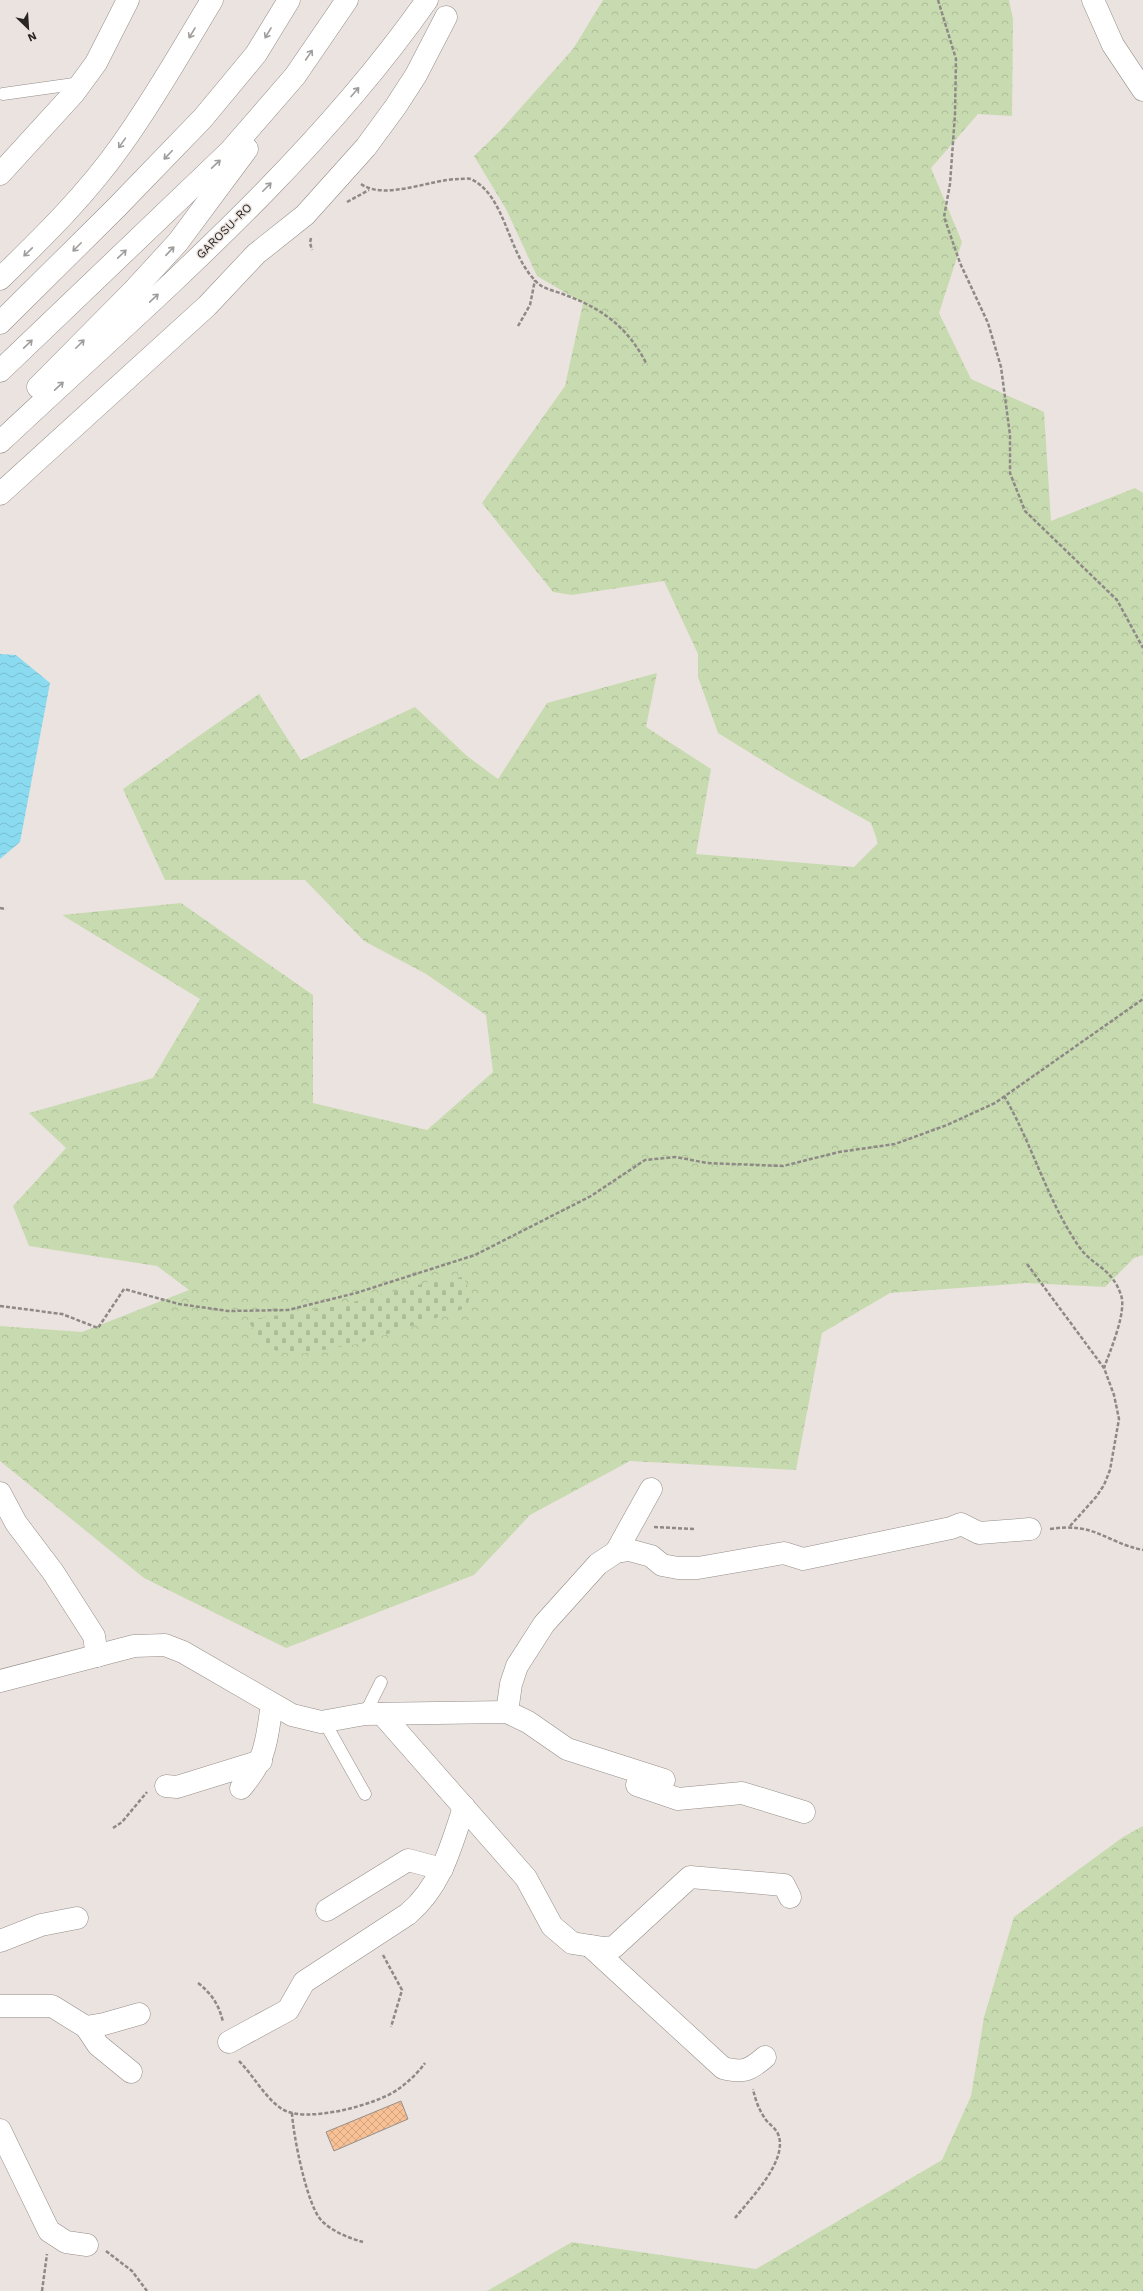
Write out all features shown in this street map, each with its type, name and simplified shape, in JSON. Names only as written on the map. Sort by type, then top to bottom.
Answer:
[{"type":"street","points":[[0,174],[81,83],[96,63],[128,0]]},
{"type":"street","points":[[0,279],[45,235],[89,187],[122,144],[212,0]]},
{"type":"street","points":[[0,323],[203,118],[256,54],[289,0]]},
{"type":"street","points":[[0,438],[34,390],[134,290],[178,242],[257,136],[295,76],[347,0]]},
{"type":"street","name":"GAROSU-RO","points":[[0,442],[202,253],[316,137],[394,47],[427,0]]},
{"type":"street","points":[[1093,0],[1113,45],[1143,90]]},
{"type":"street","points":[[0,494],[207,306],[256,254],[305,215],[366,147],[396,106],[416,75],[446,17]]},
{"type":"street","points":[[0,371],[230,151],[295,76]]},
{"type":"street","points":[[616,1552],[651,1489]]},
{"type":"street","points":[[0,1493],[16,1523],[52,1572],[94,1636],[97,1656]]},
{"type":"street","points":[[508,1712],[511,1684],[517,1666],[544,1624],[598,1564],[616,1552],[629,1550],[651,1556],[662,1565],[698,1568],[784,1553],[803,1560],[951,1528],[961,1524],[979,1533],[1030,1529]]},
{"type":"street","points":[[0,1681],[134,1646],[166,1645],[183,1652],[292,1715],[324,1721],[374,1714],[508,1712],[528,1722],[567,1749],[664,1780]]},
{"type":"street","points":[[241,1788],[261,1761],[272,1704]]},
{"type":"street","points":[[374,1714],[464,1808],[526,1878],[552,1926],[572,1943],[604,1948],[614,1947],[690,1877],[784,1885],[790,1897]]},
{"type":"street","points":[[551,1739],[557,1749],[569,1760],[678,1799],[742,1793],[804,1812]]},
{"type":"street","points":[[166,1786],[177,1787],[261,1761]]},
{"type":"street","points":[[229,2042],[288,2010],[304,1982],[371,1938],[423,1901],[442,1869],[464,1808]]},
{"type":"street","points":[[327,1910],[408,1860],[442,1869]]},
{"type":"street","points":[[0,1941],[41,1924],[77,1918]]},
{"type":"street","points":[[590,1946],[723,2068],[736,2072],[747,2071],[765,2057]]},
{"type":"street","points":[[0,2006],[52,2006],[86,2027],[98,2045],[131,2072]]},
{"type":"street","points":[[86,2027],[140,2014]]},
{"type":"street","points":[[0,2130],[49,2231],[66,2242],[88,2245]]},
{"type":"lane","points":[[3,94],[81,83]]},
{"type":"lane","points":[[374,1714],[381,1682]]},
{"type":"lane","points":[[324,1721],[365,1794]]},
{"type":"path","points":[[938,0],[956,59],[956,114],[950,184],[944,218],[960,263],[988,323],[1001,367],[1010,435],[1010,473],[1025,511],[1117,600],[1143,648]]},
{"type":"path","points":[[341,174],[369,190],[396,190],[452,179],[470,179],[482,187],[495,202],[517,256],[535,280],[540,285],[590,305],[614,320],[639,349],[646,363]]},
{"type":"path","points":[[518,326],[530,305],[535,280]]},
{"type":"path","points":[[0,908],[6,909]]},
{"type":"path","points":[[0,1306],[62,1314],[98,1328],[124,1289],[186,1305],[228,1311],[288,1310],[356,1293],[475,1256],[591,1196],[645,1160],[676,1157],[707,1163],[783,1166],[839,1152],[895,1144],[947,1125],[995,1103],[1143,999]]},
{"type":"path","points":[[1004,1096],[1032,1150],[1064,1223],[1081,1250],[1108,1271],[1122,1296],[1121,1314],[1104,1368]]},
{"type":"path","points":[[1027,1264],[1104,1368],[1114,1395],[1118,1418],[1110,1470],[1096,1497],[1070,1526]]},
{"type":"path","points":[[1030,1529],[1070,1526],[1102,1533],[1119,1542],[1143,1550]]},
{"type":"path","points":[[630,1527],[694,1529]]},
{"type":"path","points":[[113,1828],[122,1822],[156,1782],[166,1786]]},
{"type":"path","points":[[371,1938],[396,1976],[402,1990],[391,2027]]},
{"type":"path","points":[[198,1983],[214,1998],[220,2009],[234,2055],[273,2102],[283,2110],[292,2113],[304,2114],[334,2112],[387,2095],[396,2090],[418,2072],[426,2063]]},
{"type":"path","points":[[735,2218],[773,2169],[780,2144],[777,2133],[764,2118],[757,2104],[747,2071]]},
{"type":"path","points":[[292,2113],[293,2136],[308,2191],[322,2221],[348,2238],[363,2242]]},
{"type":"path","points":[[42,2291],[49,2231]]},
{"type":"path","points":[[88,2245],[100,2247],[132,2271],[147,2291]]},
{"type":"green space","points":[[603,0],[1009,0],[1013,19],[1012,116],[978,114],[931,168],[962,242],[939,313],[971,379],[1044,412],[1051,521],[1135,488],[1143,493],[1143,1255],[1134,1258],[1105,1287],[1027,1283],[890,1293],[822,1333],[796,1470],[630,1461],[530,1515],[474,1575],[286,1648],[144,1578],[0,1461],[0,1326],[82,1332],[189,1290],[157,1266],[29,1246],[13,1206],[66,1148],[29,1113],[153,1078],[200,999],[62,915],[181,903],[313,995],[313,1103],[427,1130],[493,1072],[486,1015],[426,974],[364,941],[305,880],[165,880],[123,789],[259,694],[301,760],[415,707],[467,756],[498,779],[547,703],[657,673],[646,727],[711,769],[696,854],[854,867],[878,843],[871,823],[792,779],[718,733],[698,677],[698,654],[664,581],[572,595],[553,592],[482,503],[565,386],[583,303],[537,276],[506,209],[474,156],[499,132],[573,49]]},
{"type":"green space","points":[[463,1277],[471,1294],[466,1308],[357,1344],[294,1355],[263,1347],[248,1320],[338,1306],[433,1281]]},
{"type":"green space","points":[[1143,1826],[1143,2291],[487,2291],[572,2242],[756,2269],[942,2160],[971,2096],[984,2017],[1014,1917],[1123,1837]]},
{"type":"water","points":[[0,654],[16,655],[50,683],[20,842],[0,859]]},
{"type":"building","points":[[401,2101],[408,2119],[334,2151],[326,2132]]}]
